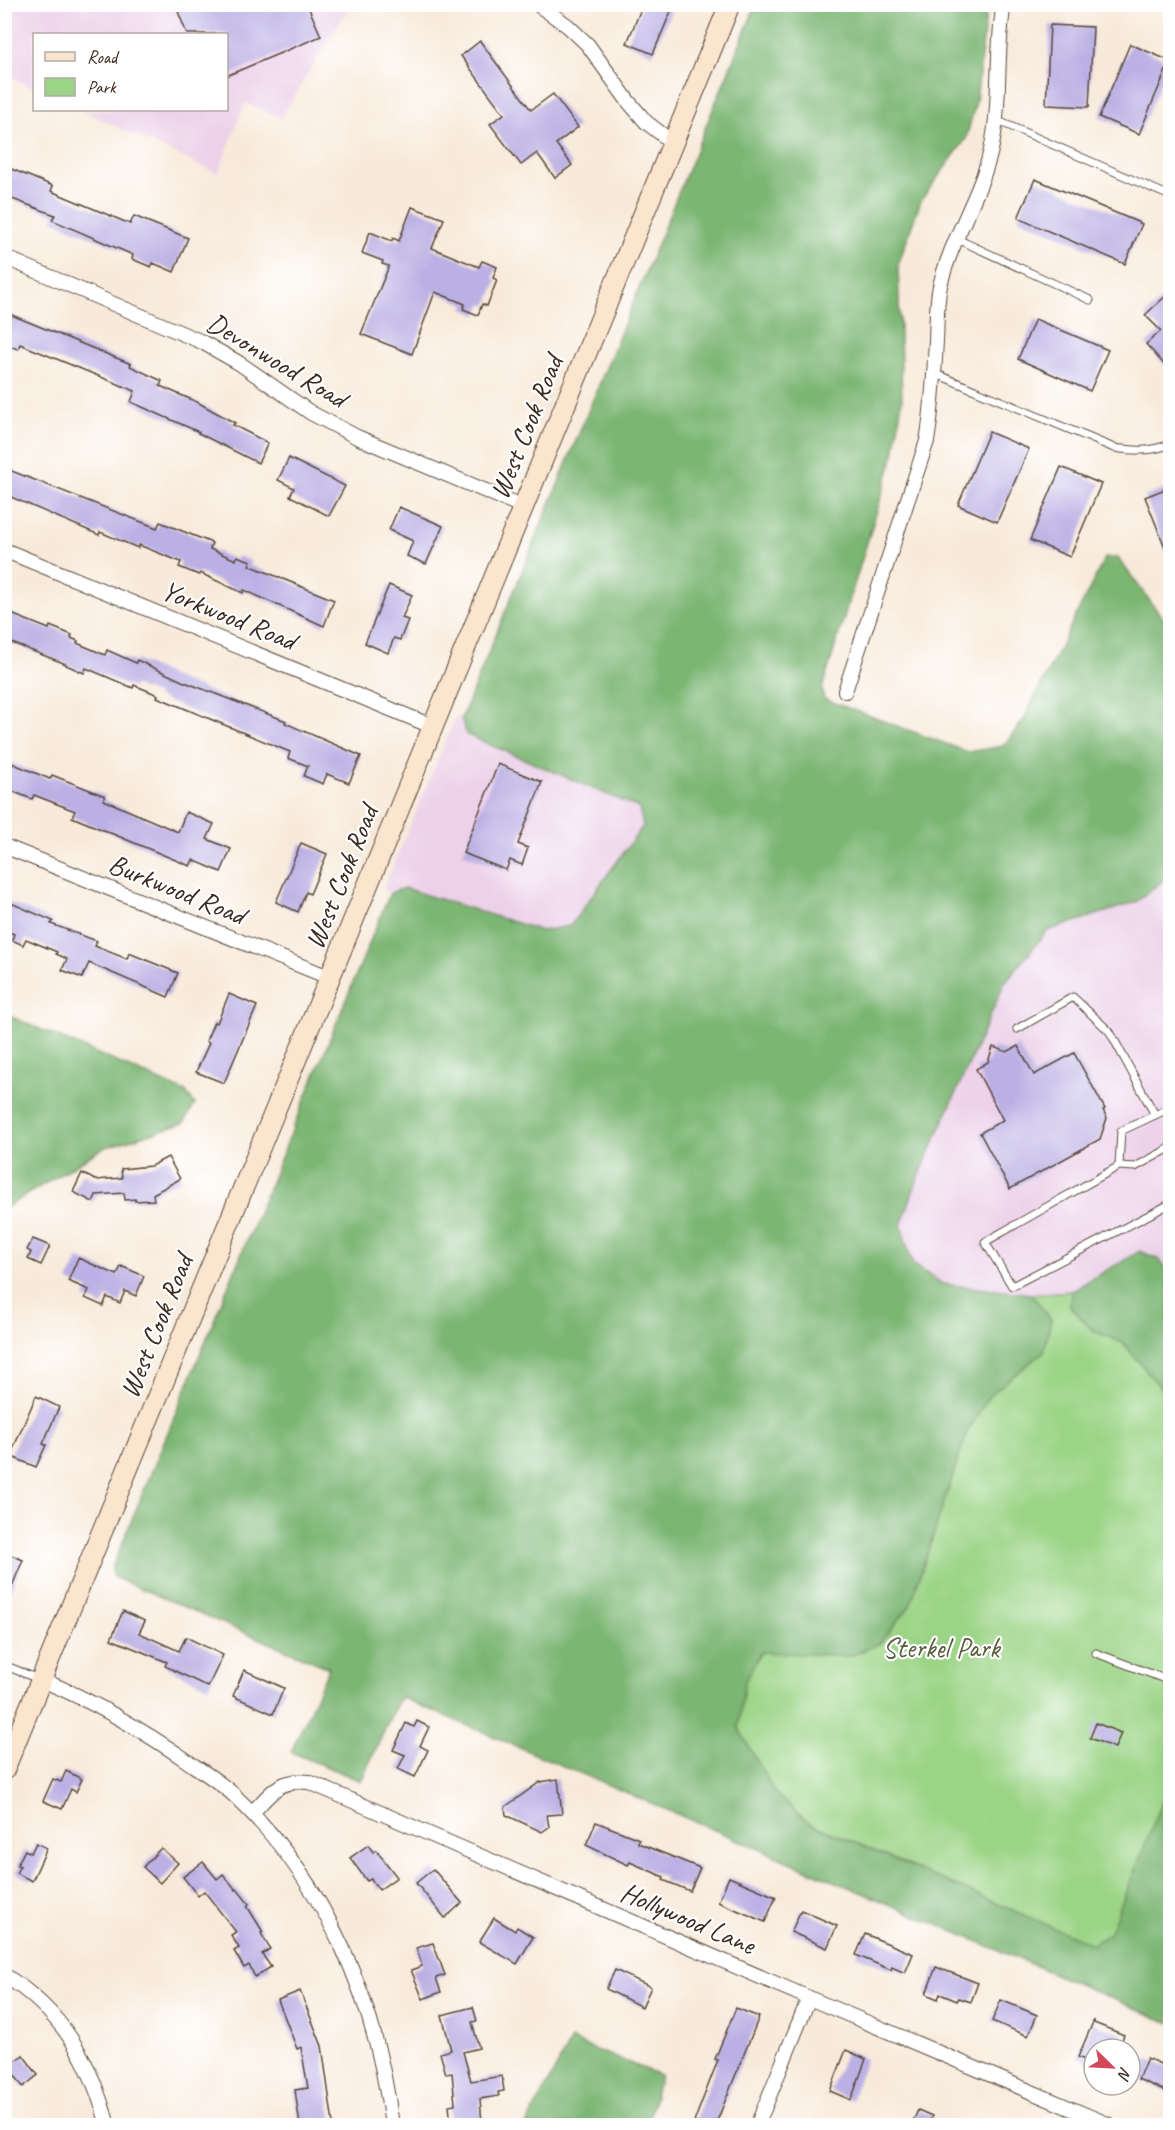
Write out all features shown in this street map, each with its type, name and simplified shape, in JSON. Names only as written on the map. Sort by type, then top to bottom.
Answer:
[{"type":"main road","name":"West Cook Road","points":[[4,1770],[730,4]]},
{"type":"street","points":[[537,4],[568,26],[588,45],[640,115],[673,143]]},
{"type":"street","points":[[845,691],[927,441],[932,415],[940,286],[987,165],[996,120],[1004,4]]},
{"type":"street","name":"Devonwood Road","points":[[4,256],[202,342],[239,363],[311,413],[357,437],[524,507]]},
{"type":"street","name":"Yorkwood Road","points":[[4,550],[434,727]]},
{"type":"street","name":"Burkwood Road","points":[[4,846],[331,978]]},
{"type":"street","points":[[42,1680],[70,1692],[146,1734],[215,1780],[252,1814],[274,1840],[307,1884],[339,1938],[352,1968],[384,2071],[392,2126]]},
{"type":"street","name":"Hollywood Lane","points":[[252,1814],[283,1784],[295,1780],[309,1782],[1112,2126]]},
{"type":"street","points":[[4,1975],[33,1996],[66,2030],[90,2071],[108,2126]]},
{"type":"street","points":[[757,2126],[809,1998]]},
{"type":"lane","points":[[996,120],[1170,196]]},
{"type":"lane","points":[[957,239],[1090,300]]},
{"type":"lane","points":[[934,374],[1114,448],[1138,452],[1156,450],[1170,444]]},
{"type":"lane","points":[[1017,1029],[1073,997],[1110,1032],[1155,1115]]},
{"type":"lane","points":[[1119,1166],[1121,1131],[1170,1108]]},
{"type":"lane","points":[[1170,1148],[1135,1167],[1119,1166],[985,1242],[1012,1286],[1170,1204]]},
{"type":"lane","points":[[1096,1653],[1170,1681]]},
{"type":"lane","points":[[4,1665],[42,1680]]},
{"type":"shaded area","points":[[5,5],[350,5],[281,118],[245,103],[218,174],[83,111],[228,111],[228,33],[33,33],[33,88],[5,74]]},
{"type":"shaded area","points":[[456,716],[461,719],[467,735],[639,808],[643,826],[570,926],[542,931],[404,888],[390,893],[383,890]]},
{"type":"shaded area","points":[[1170,875],[1170,1275],[1159,1259],[1140,1251],[1071,1291],[1031,1294],[943,1284],[913,1265],[901,1226],[916,1183],[1005,982],[1047,931],[1136,902]]},
{"type":"green space","points":[[756,5],[987,5],[976,101],[966,139],[921,200],[898,265],[902,400],[894,455],[822,689],[824,699],[968,752],[1003,746],[1023,721],[1105,558],[1118,558],[1170,628],[1170,875],[1136,902],[1047,931],[1005,982],[916,1183],[901,1226],[913,1265],[943,1284],[1031,1294],[1051,1320],[1044,1351],[989,1396],[967,1432],[910,1606],[879,1644],[850,1656],[761,1652],[745,1681],[738,1727],[775,1793],[809,1823],[1092,1944],[1109,1934],[1170,1783],[1170,2023],[400,1697],[361,1781],[291,1752],[329,1668],[113,1577],[112,1568],[390,893],[404,888],[542,931],[570,926],[643,826],[639,808],[467,735],[461,719]]},
{"type":"green space","points":[[5,1014],[186,1092],[195,1104],[184,1123],[103,1148],[5,1208]]},
{"type":"green space","points":[[1140,1251],[1159,1259],[1170,1275],[1170,1399],[1123,1343],[1092,1330],[1070,1306],[1071,1291]]},
{"type":"green space","name":"Sterkel Park","points":[[1071,1291],[1170,1356],[1170,1990],[639,1770],[1031,1294]]},
{"type":"green space","points":[[571,2040],[660,2075],[648,2125],[526,2125]]},
{"type":"building","points":[[175,4],[307,4],[321,36],[228,75],[228,33],[187,33]]},
{"type":"building","points":[[643,4],[674,4],[653,54],[627,43]]},
{"type":"building","points":[[1050,25],[1093,27],[1089,107],[1046,105]]},
{"type":"building","points":[[480,41],[531,110],[553,94],[578,127],[556,144],[572,165],[555,178],[537,153],[521,165],[490,124],[504,114],[461,56]]},
{"type":"building","points":[[1130,44],[1170,61],[1139,134],[1099,117]]},
{"type":"building","points":[[4,166],[53,186],[51,191],[130,224],[134,216],[188,238],[174,272],[153,263],[151,267],[132,259],[133,255],[52,220],[55,215],[4,196]]},
{"type":"building","points":[[1035,179],[1142,224],[1125,264],[1018,218]]},
{"type":"building","points":[[412,207],[444,219],[432,248],[479,267],[482,261],[497,267],[493,278],[497,280],[487,306],[482,304],[478,315],[463,309],[465,304],[435,292],[412,354],[361,334],[389,266],[382,264],[383,261],[362,253],[370,232],[392,241],[393,238],[399,241]]},
{"type":"building","points":[[1170,292],[1170,371],[1146,344],[1161,331],[1145,315]]},
{"type":"building","points":[[9,314],[131,364],[130,366],[162,381],[160,386],[197,402],[235,423],[233,425],[268,443],[258,463],[199,432],[131,402],[135,391],[20,344],[18,349],[4,344],[4,325]]},
{"type":"building","points":[[1035,319],[1108,350],[1090,391],[1018,359]]},
{"type":"building","points":[[989,432],[1029,449],[997,522],[958,505]]},
{"type":"building","points":[[289,458],[345,486],[329,516],[290,496],[294,488],[278,480]]},
{"type":"building","points":[[1061,467],[1101,484],[1070,557],[1030,540]]},
{"type":"building","points":[[4,468],[157,528],[160,522],[212,543],[210,549],[236,560],[237,556],[251,561],[249,565],[334,600],[324,626],[244,590],[243,593],[200,573],[199,575],[179,567],[181,562],[139,545],[138,548],[100,532],[99,535],[4,494]]},
{"type":"building","points":[[1170,487],[1170,560],[1145,497]]},
{"type":"building","points":[[399,507],[443,526],[426,564],[407,556],[413,541],[389,530]]},
{"type":"building","points":[[389,585],[412,595],[402,618],[408,620],[400,640],[394,638],[388,653],[365,643]]},
{"type":"building","points":[[4,611],[49,629],[50,626],[72,635],[71,638],[78,641],[77,643],[105,655],[107,650],[136,663],[137,660],[182,681],[286,721],[285,723],[361,756],[349,783],[327,774],[323,784],[304,776],[308,766],[288,758],[290,752],[157,697],[158,695],[134,685],[133,688],[86,668],[84,673],[4,640]]},
{"type":"building","points":[[4,760],[50,779],[52,775],[105,796],[104,800],[178,832],[186,812],[214,824],[207,839],[231,849],[221,872],[193,860],[190,866],[72,817],[75,811],[34,795],[32,799],[4,788]]},
{"type":"building","points":[[498,764],[542,782],[518,844],[528,848],[522,865],[510,860],[506,870],[463,853]]},
{"type":"building","points":[[301,843],[327,854],[310,894],[306,892],[298,912],[276,902]]},
{"type":"building","points":[[4,900],[53,921],[51,924],[97,941],[95,946],[127,959],[129,953],[178,973],[168,997],[89,963],[82,978],[62,970],[67,959],[56,954],[57,952],[26,939],[23,945],[12,940],[14,934],[4,930]]},
{"type":"building","points":[[229,994],[257,1006],[224,1083],[196,1072],[209,1043],[206,1041],[214,1022],[217,1023]]},
{"type":"building","points":[[1018,1046],[1034,1075],[1074,1053],[1105,1109],[1103,1110],[1107,1118],[1100,1139],[1010,1189],[980,1133],[1003,1120],[976,1069],[988,1062],[993,1047],[1007,1052]]},
{"type":"building","points":[[168,1157],[180,1179],[153,1194],[154,1200],[125,1200],[124,1193],[96,1195],[93,1202],[73,1192],[82,1173],[95,1180],[122,1178],[121,1169],[151,1166]]},
{"type":"building","points":[[33,1239],[50,1246],[41,1265],[28,1259],[31,1252],[27,1250]]},
{"type":"building","points":[[78,1258],[117,1275],[121,1266],[144,1276],[136,1296],[125,1291],[120,1303],[107,1297],[103,1306],[85,1298],[89,1290],[68,1281]]},
{"type":"building","points":[[36,1396],[59,1407],[36,1467],[10,1456]]},
{"type":"building","points":[[4,1552],[23,1560],[5,1603],[4,1603]]},
{"type":"building","points":[[123,1611],[145,1621],[139,1633],[179,1651],[186,1637],[223,1655],[208,1687],[165,1666],[167,1662],[111,1639]]},
{"type":"building","points":[[244,1670],[284,1688],[273,1714],[233,1696]]},
{"type":"building","points":[[417,1721],[429,1727],[420,1746],[428,1750],[415,1777],[398,1769],[405,1755],[393,1750],[406,1723],[414,1727]]},
{"type":"building","points":[[1096,1723],[1121,1733],[1115,1748],[1090,1738]]},
{"type":"building","points":[[66,1771],[82,1779],[76,1792],[71,1789],[62,1809],[43,1801],[53,1779],[61,1782]]},
{"type":"building","points":[[558,1779],[562,1814],[547,1815],[549,1827],[542,1832],[506,1815],[505,1807],[540,1782]]},
{"type":"building","points":[[596,1822],[639,1839],[638,1843],[700,1868],[690,1891],[663,1880],[664,1877],[630,1862],[628,1865],[586,1845]]},
{"type":"building","points":[[36,1843],[47,1848],[32,1881],[16,1873],[20,1866],[17,1865],[25,1850],[31,1853]]},
{"type":"building","points":[[368,1845],[373,1852],[376,1850],[397,1877],[379,1890],[371,1879],[367,1881],[350,1858]]},
{"type":"building","points":[[161,1848],[178,1863],[160,1883],[143,1867]]},
{"type":"building","points":[[203,1862],[217,1879],[223,1874],[237,1889],[249,1904],[247,1906],[263,1932],[261,1933],[270,1949],[262,1954],[271,1967],[255,1977],[249,1965],[244,1968],[234,1951],[239,1948],[231,1935],[236,1932],[204,1891],[198,1896],[183,1877]]},
{"type":"building","points":[[433,1869],[462,1903],[445,1918],[416,1883]]},
{"type":"building","points":[[729,1877],[776,1897],[765,1922],[718,1902]]},
{"type":"building","points":[[801,1910],[837,1926],[827,1948],[791,1932]]},
{"type":"building","points":[[494,1918],[515,1931],[517,1927],[533,1937],[517,1964],[479,1942]]},
{"type":"building","points":[[865,1934],[913,1954],[905,1973],[892,1967],[891,1970],[856,1955]]},
{"type":"building","points":[[433,1943],[445,1975],[436,1978],[441,1992],[423,1999],[411,1970],[422,1966],[416,1948]]},
{"type":"building","points":[[936,1967],[978,1983],[971,2002],[959,1998],[957,2001],[940,1994],[938,1999],[926,1994]]},
{"type":"building","points":[[615,1970],[651,1987],[642,2007],[606,1989]]},
{"type":"building","points":[[300,1991],[322,2046],[333,2124],[300,2126],[295,2090],[308,2088],[301,2047],[297,2049],[278,2000]]},
{"type":"building","points":[[1001,2000],[1037,2015],[1028,2036],[992,2021]]},
{"type":"building","points":[[473,2007],[477,2021],[472,2022],[479,2048],[463,2052],[471,2081],[502,2076],[504,2091],[498,2092],[499,2096],[480,2099],[482,2123],[472,2124],[473,2126],[451,2126],[449,2105],[455,2104],[452,2073],[446,2074],[440,2053],[451,2050],[442,2015]]},
{"type":"building","points":[[736,2008],[759,2017],[715,2126],[704,2126],[694,2122],[718,2060],[715,2059]]},
{"type":"building","points":[[1094,2020],[1094,2023],[1124,2035],[1123,2037],[1087,2037]]},
{"type":"building","points":[[846,2050],[866,2059],[851,2100],[830,2091]]},
{"type":"building","points":[[23,2055],[38,2075],[23,2087],[8,2066]]},
{"type":"building","points":[[1147,2058],[1170,2068],[1170,2093],[1142,2081],[1142,2070]]},
{"type":"building","points":[[918,2110],[932,2116],[928,2126],[911,2126]]}]
